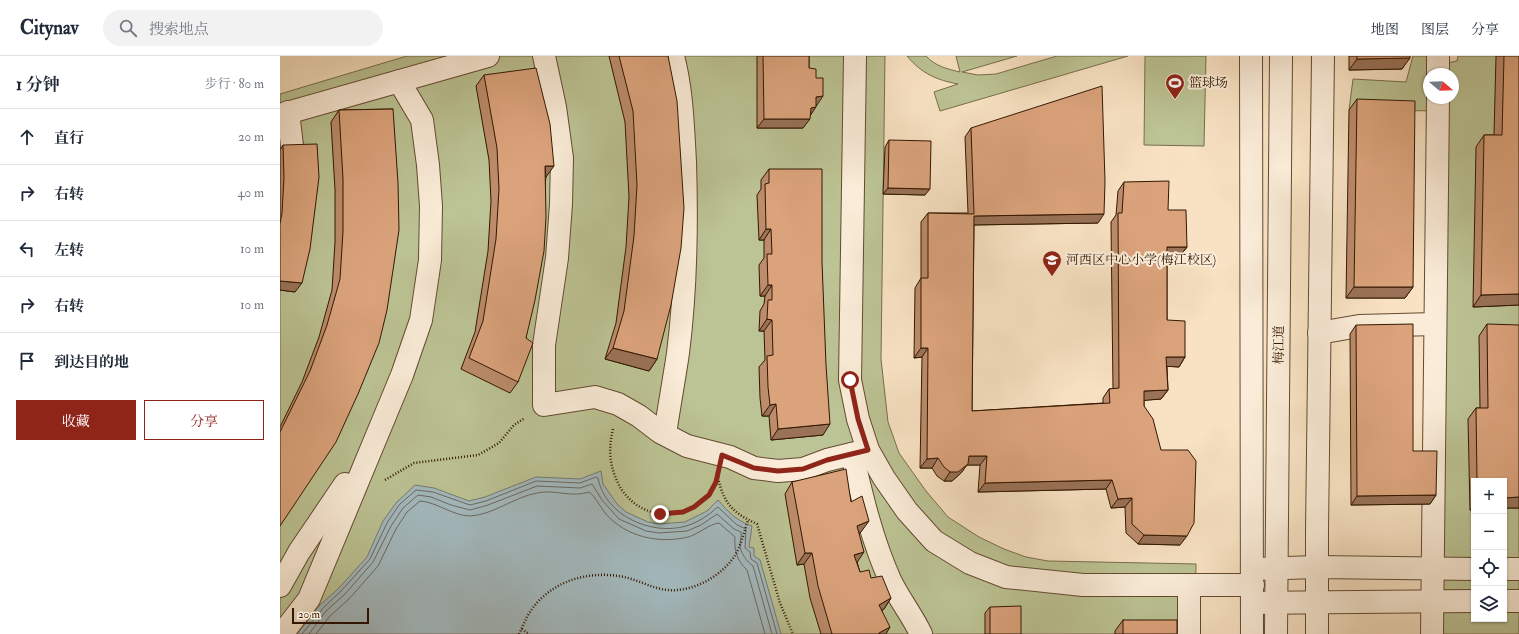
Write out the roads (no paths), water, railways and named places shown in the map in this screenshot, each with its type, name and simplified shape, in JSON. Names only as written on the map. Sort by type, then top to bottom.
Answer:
[{"type":"street","points":[[293,154],[284,114],[488,56]]},
{"type":"street","points":[[544,56],[555,107],[562,158],[561,204],[557,258],[544,345],[544,405],[595,397],[618,404],[687,446],[730,457],[754,468],[778,471],[803,469],[827,460],[860,452]]},
{"type":"street","points":[[665,434],[678,353],[684,281],[686,216],[684,136],[678,72],[673,56]]},
{"type":"street","points":[[855,56],[850,380],[858,419],[860,452],[873,537],[891,582],[913,618],[920,634]]},
{"type":"street","name":"梅江道","points":[[1252,56],[1252,634]]},
{"type":"street","name":"梅江道","points":[[1276,634],[1281,56]]},
{"type":"street","points":[[1317,634],[1323,56]]},
{"type":"street","points":[[1438,56],[1438,68]]},
{"type":"street","points":[[282,634],[309,599],[402,375],[421,320],[430,260],[431,206],[428,165],[422,120],[399,81]]},
{"type":"street","points":[[1432,634],[1438,104]]},
{"type":"street","points":[[1319,333],[1359,326],[1435,324]]},
{"type":"street","points":[[280,586],[299,552],[372,445]]},
{"type":"street","points":[[860,452],[884,478],[907,511],[934,541],[970,563],[1006,577],[1083,585],[1252,586],[1276,604],[1317,602],[1471,601]]},
{"type":"street","points":[[1252,586],[1277,568],[1471,569]]},
{"type":"street","points":[[1507,569],[1519,569]]},
{"type":"street","points":[[1189,585],[1189,634]]},
{"type":"street","points":[[1507,601],[1519,601]]},
{"type":"water","points":[[601,471],[603,484],[617,504],[626,512],[648,522],[659,524],[685,522],[707,511],[718,500],[733,516],[752,526],[749,547],[754,548],[754,556],[760,560],[781,634],[297,634],[320,605],[339,588],[367,557],[383,521],[396,503],[415,485],[434,488],[469,501],[485,497],[536,477],[580,479]]},
{"type":"place","name":"篮球场","points":[[1175,100]]},
{"type":"place","name":"河西区中心小学(梅江校区)","points":[[1052,277]]}]
